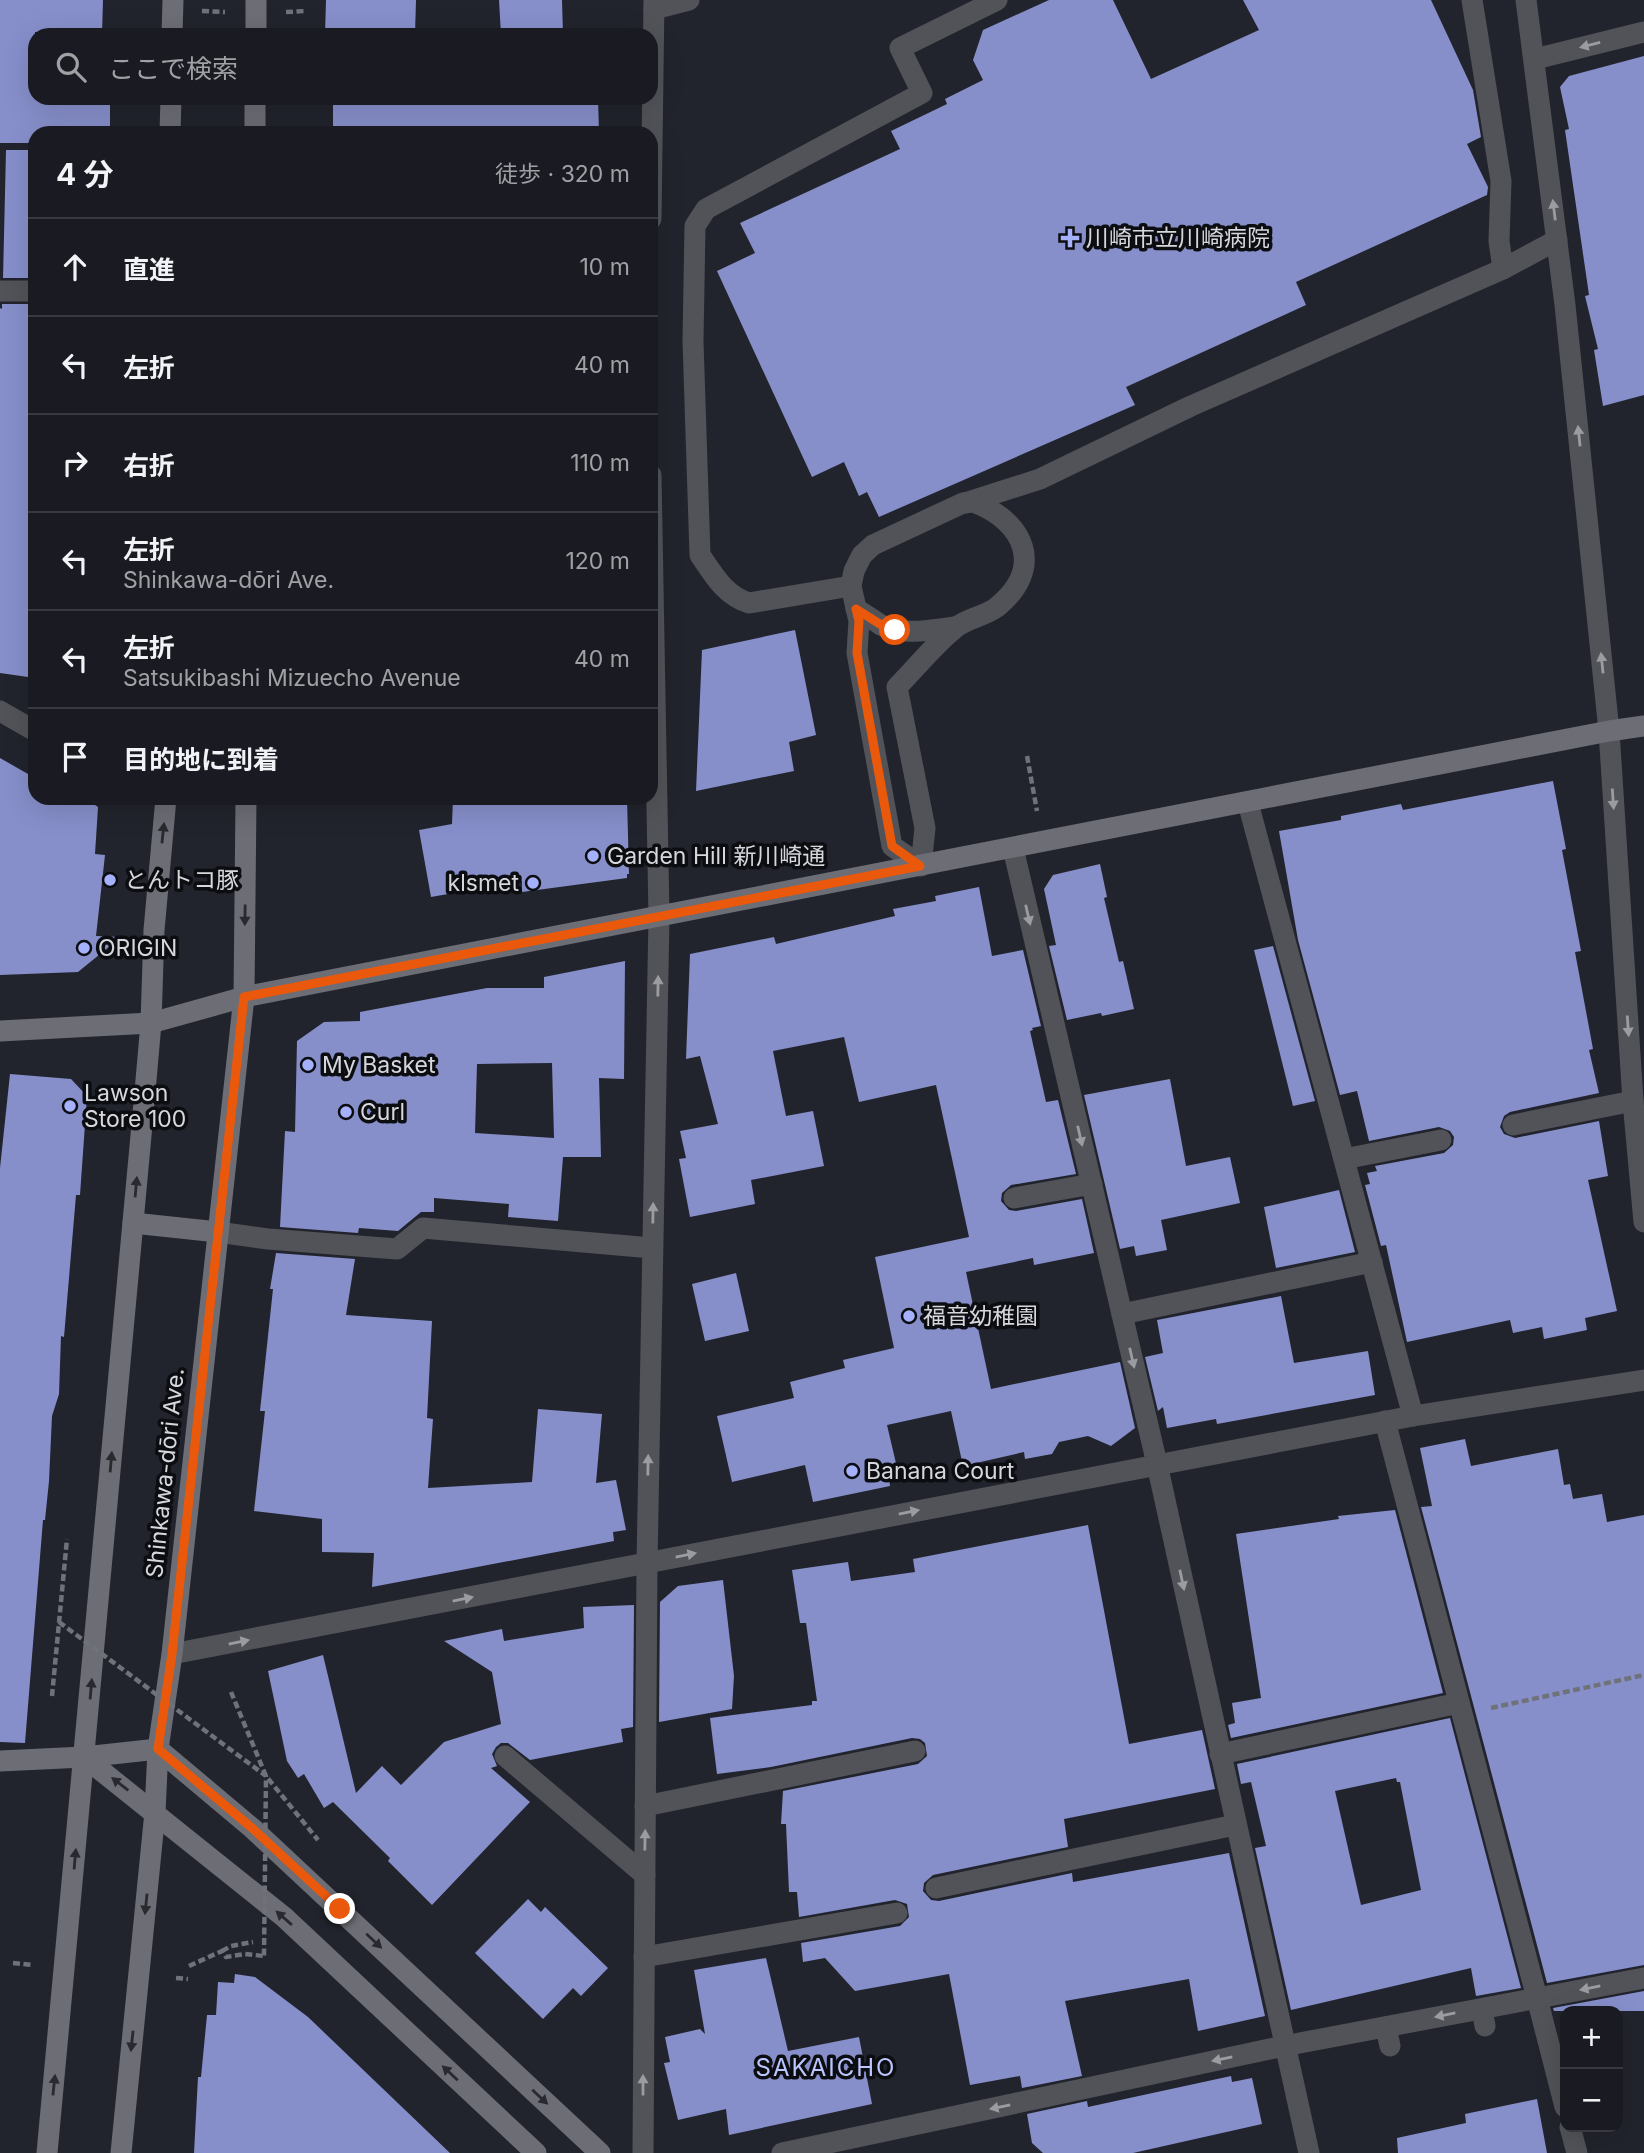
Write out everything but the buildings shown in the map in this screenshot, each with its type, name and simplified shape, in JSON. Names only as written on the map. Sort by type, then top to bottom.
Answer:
[{"type":"street","points":[[654,28],[654,4],[689,0]]},
{"type":"street","points":[[851,586],[749,603],[737,599],[719,583],[700,555],[693,341],[695,226],[706,209],[922,93],[900,48],[997,0]]},
{"type":"street","points":[[1472,0],[1501,181],[1499,241],[1503,269]]},
{"type":"street","points":[[1526,0],[1557,240],[1609,731],[1633,1101],[1644,1222]]},
{"type":"street","points":[[172,28],[173,5]]},
{"type":"street","points":[[256,6],[256,28]]},
{"type":"street","points":[[1535,59],[1644,32]]},
{"type":"street","points":[[170,126],[171,105]]},
{"type":"street","points":[[255,105],[255,126]]},
{"type":"street","points":[[652,126],[653,105]]},
{"type":"street","points":[[920,866],[892,846],[857,653],[859,621],[851,586],[862,555],[873,545],[963,503],[1040,479],[1191,406],[1503,269],[1557,240]]},
{"type":"street","points":[[0,291],[28,291]]},
{"type":"street","points":[[856,609],[883,626],[895,630],[919,631],[955,627],[1001,603],[1021,577],[1026,559],[1018,535],[1005,519],[973,502],[963,503]]},
{"type":"street","points":[[920,866],[925,828],[897,687],[955,627]]},
{"type":"street","points":[[0,711],[28,727]]},
{"type":"street","points":[[0,1031],[151,1023],[244,997],[1644,726]]},
{"type":"street","points":[[1248,803],[1413,1416]]},
{"type":"street","points":[[47,2153],[151,1023],[153,930],[165,805]]},
{"type":"street","name":"Shinkawa-dōri Ave.","points":[[121,2153],[155,1812],[158,1749],[172,1654],[244,997],[246,805]]},
{"type":"street","points":[[643,2153],[647,1563],[659,917],[657,805]]},
{"type":"street","points":[[1013,848],[1157,1464],[1309,2153]]},
{"type":"street","points":[[1513,1125],[1633,1101]]},
{"type":"street","points":[[1344,1159],[1441,1140]]},
{"type":"street","points":[[1014,1198],[1092,1184]]},
{"type":"street","points":[[133,1223],[268,1239],[397,1249],[423,1228],[652,1248]]},
{"type":"street","points":[[1122,1314],[1372,1262]]},
{"type":"street","points":[[172,1654],[1385,1421],[1644,1380]]},
{"type":"street","points":[[1385,1421],[1560,2088]]},
{"type":"street","points":[[1220,1754],[1461,1708]]},
{"type":"street","points":[[0,1760],[85,1757],[158,1749],[252,1828],[600,2153]]},
{"type":"street","points":[[645,1806],[915,1751]]},
{"type":"street","points":[[505,1756],[645,1875]]},
{"type":"street","points":[[85,1757],[284,1917],[536,2153]]},
{"type":"street","points":[[936,1888],[1235,1825]]},
{"type":"street","points":[[644,1957],[897,1913]]},
{"type":"street","points":[[782,2153],[1284,2046],[1388,2036],[1483,2017],[1536,1998],[1644,1978]]},
{"type":"street","points":[[1571,2132],[1577,2153]]},
{"type":"path","points":[[173,5],[256,6],[306,11]]},
{"type":"path","points":[[1027,755],[1038,816]]},
{"type":"path","points":[[52,1696],[66,1539]]},
{"type":"path","points":[[59,1622],[266,1776],[318,1840]]},
{"type":"path","points":[[1461,1708],[1644,1675]]},
{"type":"path","points":[[222,1951],[226,1957],[245,1954],[264,1956],[266,1776],[231,1692]]},
{"type":"path","points":[[189,1966],[232,1946],[253,1942]]},
{"type":"path","points":[[13,1963],[33,1965]]},
{"type":"path","points":[[176,1978],[188,1979]]},
{"type":"place","name":"川崎市立川崎病院","points":[[1070,238]]},
{"type":"place","name":"Garden Hill 新川崎通","points":[[593,856]]},
{"type":"place","name":"とんトコ豚","points":[[110,880]]},
{"type":"place","name":"klsmet","points":[[533,883]]},
{"type":"place","name":"ORIGIN","points":[[84,948]]},
{"type":"place","name":"My Basket","points":[[308,1065]]},
{"type":"place","name":"Lawson Store 100","points":[[70,1106]]},
{"type":"place","name":"Curl","points":[[346,1112]]},
{"type":"place","name":"福音幼稚園","points":[[909,1316]]},
{"type":"place","name":"Banana Court","points":[[852,1471]]},
{"type":"district","name":"SAKAICHO","points":[[826,2067]]},
{"type":"route","points":[[340,1909],[252,1828],[158,1749],[172,1654],[244,997],[920,866],[892,846],[857,653],[859,621],[856,609],[883,626],[895,630]]}]
